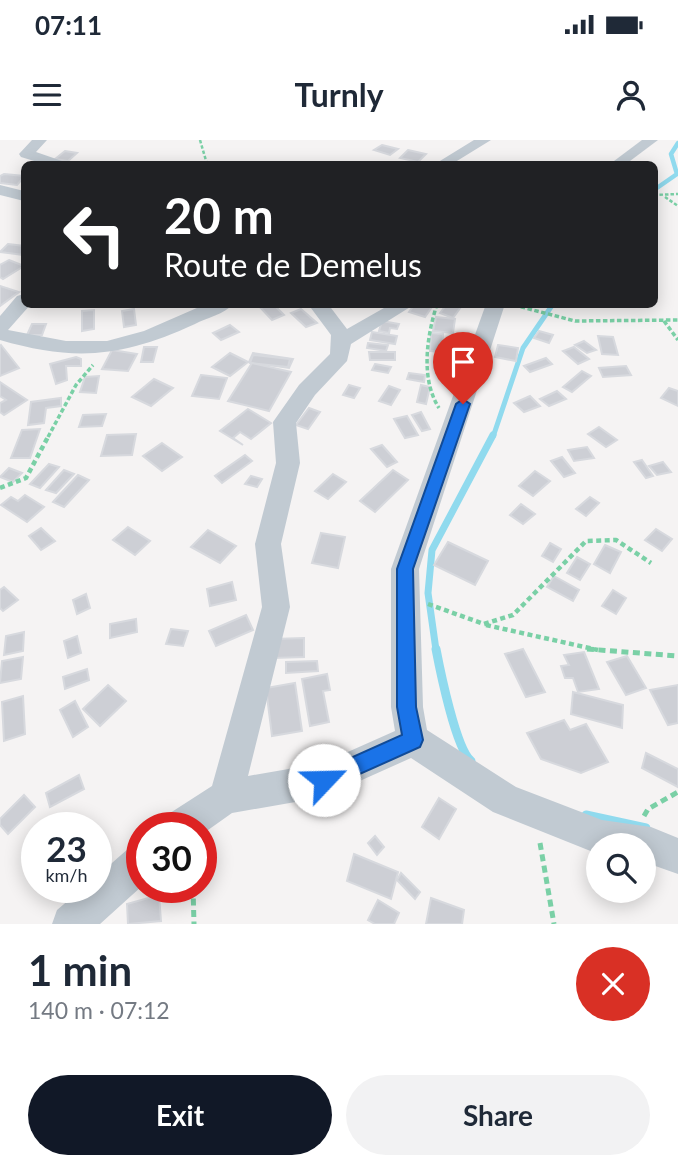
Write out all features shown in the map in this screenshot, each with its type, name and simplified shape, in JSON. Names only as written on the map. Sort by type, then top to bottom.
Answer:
[{"type":"street","points":[[40,140],[26,154],[48,161]]},
{"type":"street","points":[[447,161],[484,140]]},
{"type":"street","points":[[621,161],[651,140]]},
{"type":"street","points":[[0,190],[21,195]]},
{"type":"street","points":[[0,326],[21,305]]},
{"type":"street","points":[[0,334],[38,345],[107,348],[146,337],[215,308]]},
{"type":"street","points":[[226,797],[276,607],[268,544],[288,463],[284,422],[307,390],[340,356],[341,334],[320,308]]},
{"type":"street","points":[[341,341],[399,308]]},
{"type":"street","points":[[495,308],[405,569],[407,707],[413,740],[505,800],[602,838],[651,845],[678,856]]},
{"type":"street","points":[[204,812],[226,797],[324,780],[413,740]]},
{"type":"street","points":[[71,924],[126,875]]},
{"type":"path","points":[[200,140],[206,161]]},
{"type":"path","points":[[658,195],[678,194]]},
{"type":"path","points":[[664,196],[678,206]]},
{"type":"path","points":[[436,308],[427,353],[432,401],[456,425]]},
{"type":"path","points":[[528,308],[575,321],[678,320]]},
{"type":"path","points":[[664,321],[678,340]]},
{"type":"path","points":[[0,488],[26,478],[76,384],[107,348]]},
{"type":"path","points":[[484,624],[513,615],[557,567],[586,541],[616,540],[651,562]]},
{"type":"path","points":[[405,595],[484,624],[572,648],[650,657],[678,656]]},
{"type":"path","points":[[534,812],[554,924]]},
{"type":"path","points":[[193,903],[194,924]]},
{"type":"building","points":[[382,145],[398,149],[390,155],[374,150]]},
{"type":"building","points":[[408,150],[426,154],[419,161],[400,158]]},
{"type":"building","points":[[65,151],[77,153],[68,161],[55,159]]},
{"type":"building","points":[[0,176],[21,176],[21,180],[17,185],[0,183]]},
{"type":"building","points":[[8,244],[21,246],[21,255],[0,252]]},
{"type":"building","points":[[9,260],[21,265],[21,268],[3,279],[0,277],[0,265]]},
{"type":"building","points":[[0,286],[19,292],[0,306]]},
{"type":"building","points":[[261,308],[277,308],[284,315],[272,320]]},
{"type":"building","points":[[412,308],[431,308],[425,317],[409,312]]},
{"type":"building","points":[[444,308],[460,308],[453,318],[440,313]]},
{"type":"building","points":[[134,309],[136,325],[124,327],[122,311]]},
{"type":"building","points":[[301,309],[317,323],[306,327],[291,313]]},
{"type":"building","points":[[94,310],[94,329],[82,331],[82,311]]},
{"type":"building","points":[[436,317],[455,319],[453,333],[433,331]]},
{"type":"building","points":[[382,321],[399,324],[397,329],[390,328],[389,333],[379,331]]},
{"type":"building","points":[[32,324],[46,324],[42,335],[27,335]]},
{"type":"building","points":[[230,325],[239,332],[221,340],[213,333]]},
{"type":"building","points":[[539,331],[553,335],[549,343],[534,338]]},
{"type":"building","points":[[372,332],[397,336],[395,344],[370,340]]},
{"type":"building","points":[[431,333],[443,334],[442,352],[430,351]]},
{"type":"building","points":[[598,336],[613,337],[618,355],[602,354]]},
{"type":"building","points":[[584,341],[596,350],[587,353],[575,345]]},
{"type":"building","points":[[368,343],[388,345],[386,351],[367,348]]},
{"type":"building","points":[[498,345],[518,348],[516,361],[495,357]]},
{"type":"building","points":[[0,346],[19,368],[0,376]]},
{"type":"building","points":[[144,347],[157,347],[153,362],[141,362]]},
{"type":"building","points":[[574,347],[589,359],[578,364],[563,351]]},
{"type":"building","points":[[112,350],[137,354],[128,371],[102,369]]},
{"type":"building","points":[[369,352],[395,352],[395,360],[370,360]]},
{"type":"building","points":[[230,353],[248,362],[230,376],[212,367]]},
{"type":"building","points":[[253,353],[293,359],[289,368],[249,362]]},
{"type":"building","points":[[253,355],[290,359],[288,367],[250,363]]},
{"type":"building","points":[[76,357],[81,359],[81,366],[66,366],[67,380],[56,384],[50,364]]},
{"type":"building","points":[[546,358],[552,364],[530,372],[524,366]]},
{"type":"building","points":[[252,363],[291,372],[269,411],[228,401]]},
{"type":"building","points":[[375,364],[391,367],[388,373],[372,370]]},
{"type":"building","points":[[626,366],[631,375],[603,377],[599,368]]},
{"type":"building","points":[[582,371],[591,376],[572,392],[563,387]]},
{"type":"building","points":[[409,373],[425,375],[424,382],[407,379]]},
{"type":"building","points":[[201,375],[227,378],[219,399],[192,396]]},
{"type":"building","points":[[99,376],[96,393],[80,392],[85,377]]},
{"type":"building","points":[[154,379],[173,388],[151,406],[132,397]]},
{"type":"building","points":[[0,382],[27,400],[4,415],[0,412],[0,403],[6,400],[0,396]]},
{"type":"building","points":[[349,385],[360,388],[354,398],[343,395]]},
{"type":"building","points":[[421,385],[430,387],[426,404],[417,402]]},
{"type":"building","points":[[389,386],[400,390],[391,405],[379,401]]},
{"type":"building","points":[[669,388],[678,391],[678,406],[661,398]]},
{"type":"building","points":[[557,391],[566,399],[549,406],[540,399]]},
{"type":"building","points":[[530,396],[540,406],[524,412],[514,403]]},
{"type":"building","points":[[61,398],[61,406],[46,408],[44,423],[28,425],[31,402]]},
{"type":"building","points":[[309,408],[320,412],[308,429],[296,425]]},
{"type":"building","points":[[248,409],[271,423],[251,439],[240,432],[233,438],[243,445],[220,431]]},
{"type":"building","points":[[421,412],[430,429],[422,431],[412,415]]},
{"type":"building","points":[[106,414],[102,426],[79,427],[83,415]]},
{"type":"building","points":[[407,416],[418,435],[405,438],[394,419]]},
{"type":"building","points":[[599,427],[617,440],[606,447],[588,434]]},
{"type":"building","points":[[40,429],[30,458],[11,458],[22,430]]},
{"type":"building","points":[[136,434],[132,455],[101,456],[107,435]]},
{"type":"building","points":[[162,443],[182,457],[162,471],[143,456]]},
{"type":"building","points":[[382,445],[397,462],[387,467],[371,449]]},
{"type":"building","points":[[587,447],[594,458],[574,461],[568,450]]},
{"type":"building","points":[[245,455],[252,461],[222,483],[215,476]]},
{"type":"building","points":[[562,457],[575,473],[564,477],[551,461]]},
{"type":"building","points":[[642,460],[653,476],[646,478],[634,462]]},
{"type":"building","points":[[663,462],[671,472],[657,475],[649,466]]},
{"type":"building","points":[[49,464],[59,467],[40,488],[30,484]]},
{"type":"building","points":[[9,468],[22,473],[13,482],[0,477]]},
{"type":"building","points":[[64,470],[74,474],[56,493],[46,490]]},
{"type":"building","points":[[393,470],[408,480],[375,512],[360,501]]},
{"type":"building","points":[[535,471],[550,481],[533,496],[519,486]]},
{"type":"building","points":[[333,474],[346,482],[328,499],[315,491]]},
{"type":"building","points":[[78,475],[89,480],[64,507],[53,502]]},
{"type":"building","points":[[251,476],[262,479],[257,487],[245,484]]},
{"type":"building","points":[[25,495],[44,507],[27,522],[1,505],[11,497],[18,501]]},
{"type":"building","points":[[590,497],[599,503],[586,516],[576,509]]},
{"type":"building","points":[[521,504],[535,514],[523,524],[510,515]]},
{"type":"building","points":[[128,527],[150,541],[135,555],[113,540]]},
{"type":"building","points":[[41,528],[55,541],[41,550],[29,536]]},
{"type":"building","points":[[656,529],[672,539],[662,551],[645,540]]},
{"type":"building","points":[[208,530],[236,546],[220,563],[191,547]]},
{"type":"building","points":[[321,533],[345,537],[338,568],[312,563]]},
{"type":"building","points":[[448,542],[488,561],[475,585],[434,565]]},
{"type":"building","points":[[550,543],[561,549],[553,562],[542,556]]},
{"type":"building","points":[[605,545],[621,552],[610,573],[594,564]]},
{"type":"building","points":[[577,557],[590,564],[580,580],[567,573]]},
{"type":"building","points":[[554,576],[579,590],[573,601],[547,587]]},
{"type":"building","points":[[232,582],[236,600],[210,606],[207,589]]},
{"type":"building","points":[[4,587],[18,600],[3,611],[0,608],[0,590]]},
{"type":"building","points":[[613,590],[626,598],[616,614],[602,606]]},
{"type":"building","points":[[86,594],[90,608],[77,614],[73,600]]},
{"type":"building","points":[[246,615],[253,630],[216,646],[209,631]]},
{"type":"building","points":[[136,619],[137,632],[110,638],[110,624]]},
{"type":"building","points":[[171,629],[188,631],[183,646],[166,644]]},
{"type":"building","points":[[24,632],[23,651],[4,655],[6,636]]},
{"type":"building","points":[[77,636],[81,653],[68,658],[64,641]]},
{"type":"building","points":[[304,638],[304,657],[273,658],[273,639]]},
{"type":"building","points":[[523,649],[545,692],[526,697],[505,654]]},
{"type":"building","points":[[584,652],[599,689],[578,692],[573,678],[565,678],[561,666],[569,665],[564,655]]},
{"type":"building","points":[[627,656],[646,688],[626,695],[607,662]]},
{"type":"building","points":[[23,657],[21,679],[0,683],[2,661]]},
{"type":"building","points":[[317,661],[318,671],[286,673],[286,662]]},
{"type":"building","points":[[87,669],[89,680],[65,689],[63,677]]},
{"type":"building","points":[[327,674],[330,690],[323,691],[329,722],[310,726],[302,679]]},
{"type":"building","points":[[295,683],[302,731],[272,736],[266,688]]},
{"type":"building","points":[[108,685],[126,701],[100,726],[83,709]]},
{"type":"building","points":[[678,685],[678,723],[668,725],[650,690]]},
{"type":"building","points":[[573,692],[623,705],[622,728],[571,714]]},
{"type":"building","points":[[23,696],[25,734],[4,741],[2,702]]},
{"type":"building","points":[[75,701],[88,727],[73,737],[60,710]]},
{"type":"building","points":[[564,720],[570,730],[586,724],[608,762],[581,773],[541,759],[527,733]]},
{"type":"building","points":[[646,753],[678,769],[678,787],[642,768]]},
{"type":"building","points":[[79,775],[84,789],[50,807],[46,793]]},
{"type":"building","points":[[24,795],[35,807],[30,812],[21,812],[21,821],[8,834],[0,825],[0,819]]},
{"type":"building","points":[[439,798],[456,809],[439,839],[422,827]]},
{"type":"building","points":[[375,836],[384,847],[377,855],[368,843]]},
{"type":"building","points":[[354,854],[398,872],[391,899],[347,881]]},
{"type":"building","points":[[401,873],[420,892],[415,899],[397,880]]},
{"type":"building","points":[[431,898],[464,910],[462,924],[426,924]]},
{"type":"building","points":[[378,900],[399,913],[394,924],[375,924],[368,920]]},
{"type":"building","points":[[160,903],[161,921],[128,924],[127,904]]},
{"type":"waterway","points":[[658,187],[677,174],[671,154],[678,143]]},
{"type":"waterway","points":[[493,437],[523,348],[550,308]]},
{"type":"waterway","points":[[436,650],[428,593],[432,550],[493,435]]},
{"type":"waterway","points":[[436,649],[454,726],[465,754],[471,761]]},
{"type":"waterway","points":[[586,815],[646,828]]},
{"type":"route","points":[[324,780],[413,740],[407,707],[405,569],[463,404]]}]
